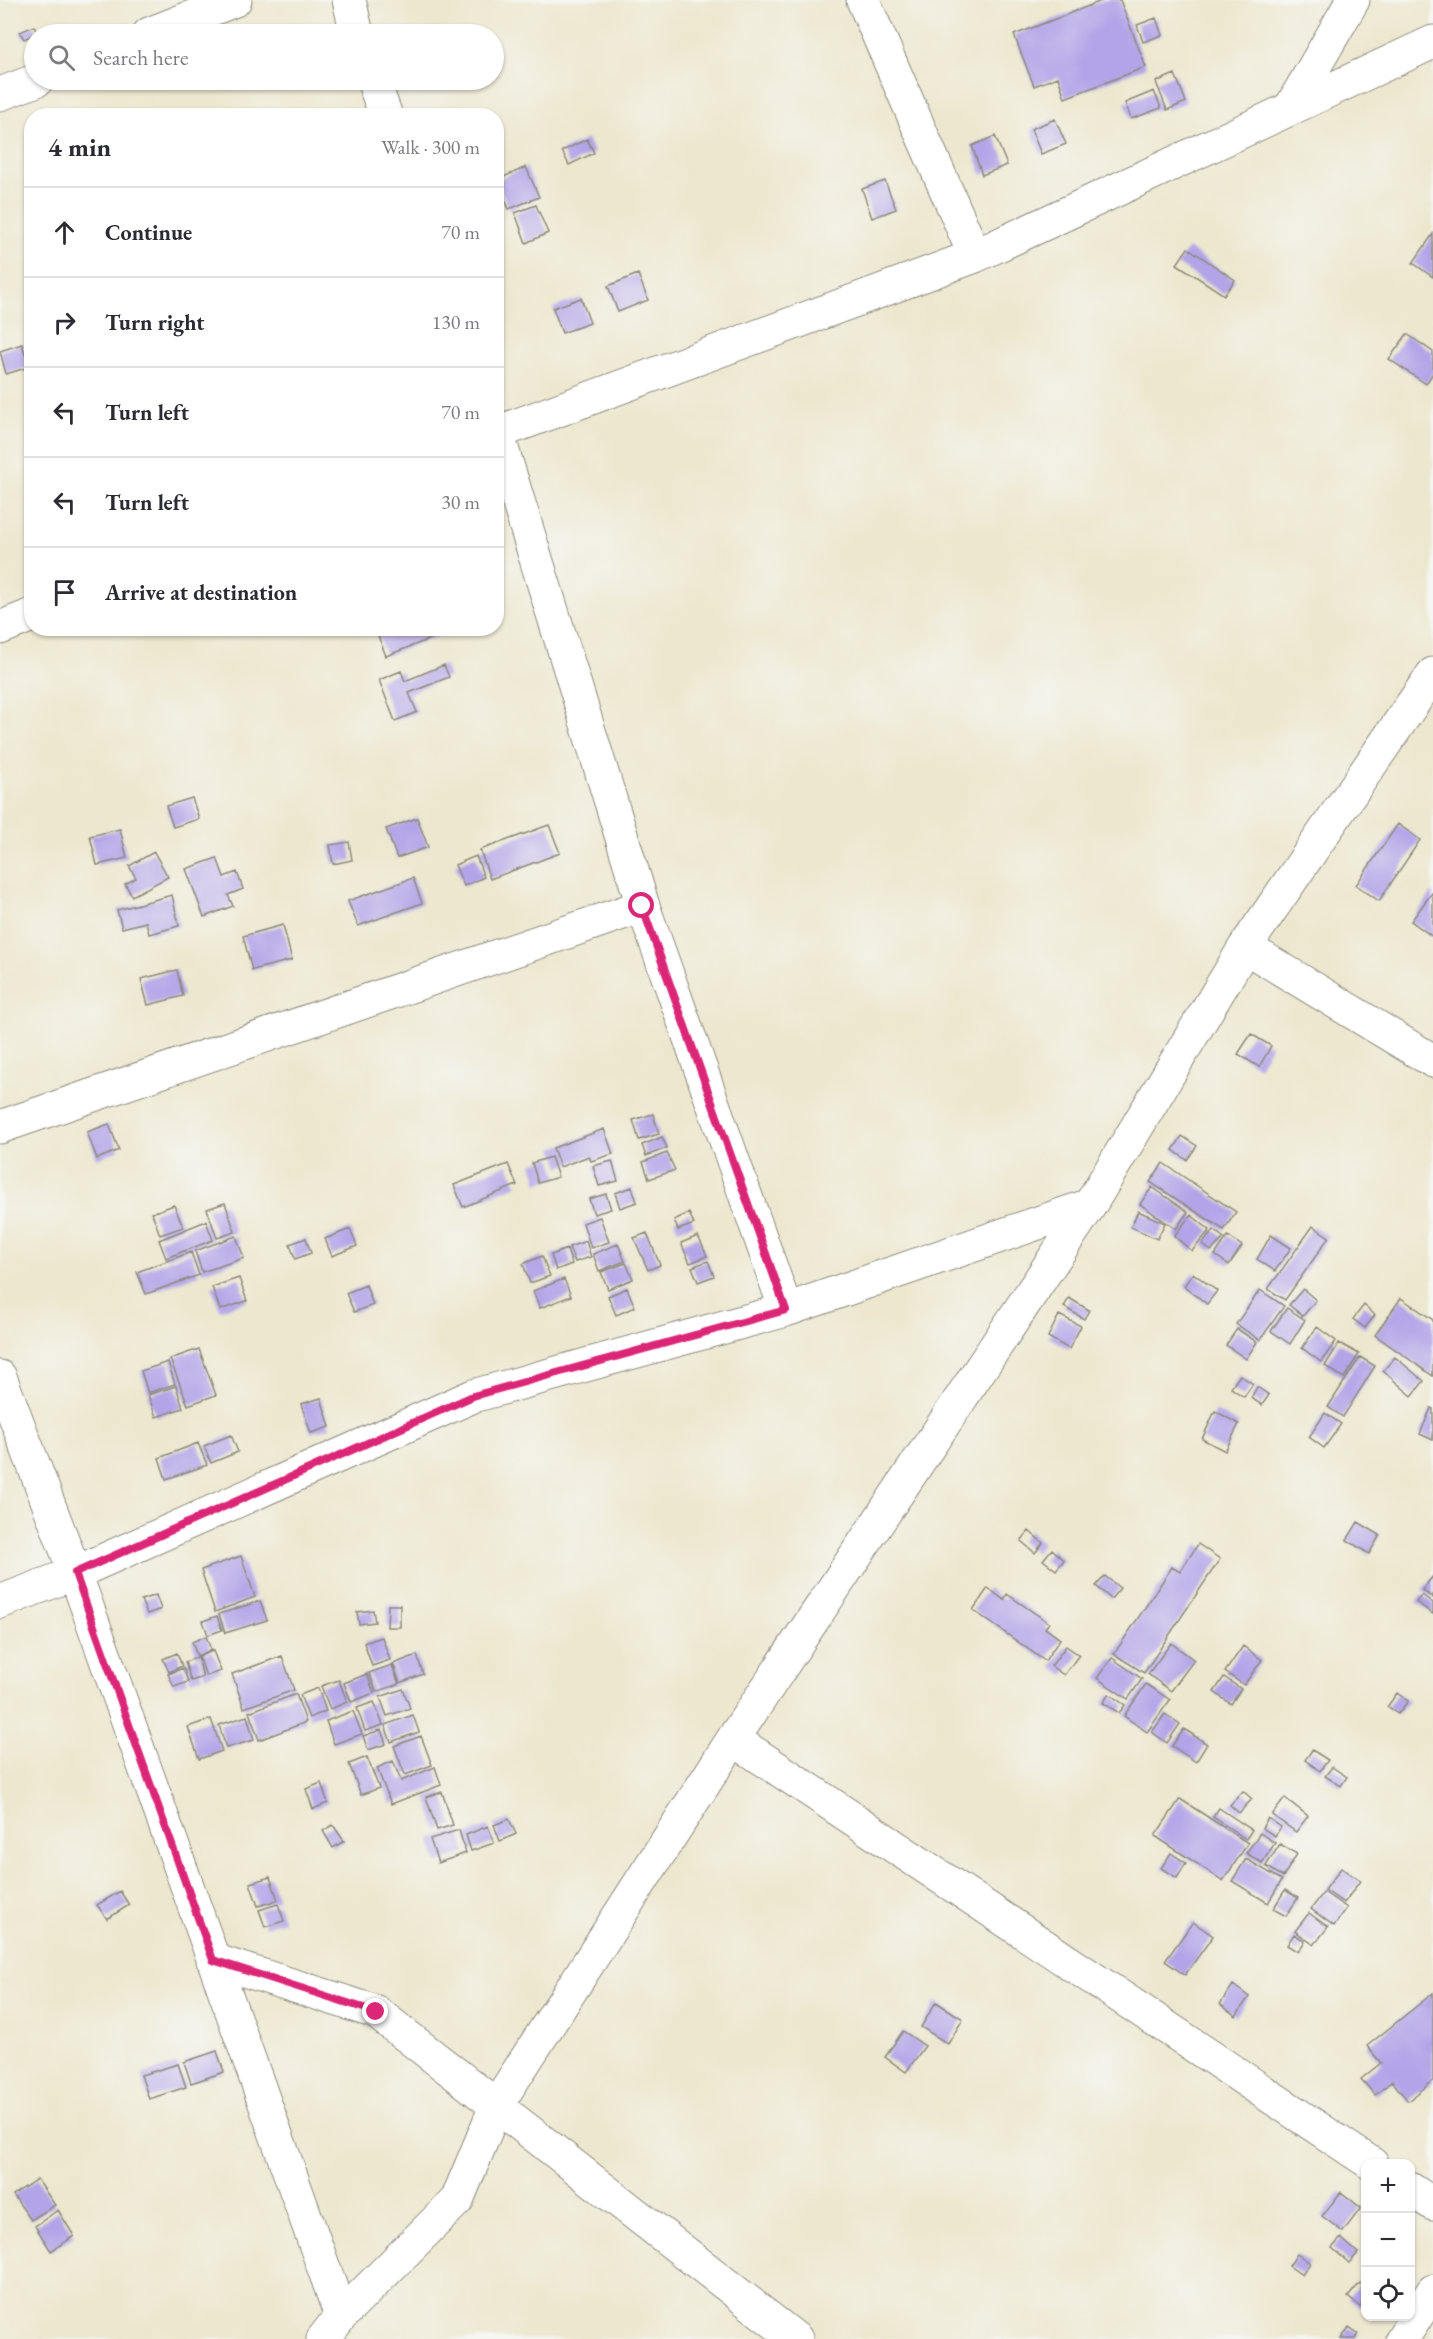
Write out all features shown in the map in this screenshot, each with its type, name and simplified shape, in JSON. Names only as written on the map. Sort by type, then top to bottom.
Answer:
[{"type":"street","points":[[174,24],[235,0]]},
{"type":"street","points":[[350,0],[355,24]]},
{"type":"street","points":[[863,0],[975,255]]},
{"type":"street","points":[[1291,107],[1353,0]]},
{"type":"street","points":[[504,428],[975,255],[1433,42]]},
{"type":"street","points":[[0,94],[24,85]]},
{"type":"street","points":[[377,90],[383,108]]},
{"type":"street","points":[[504,454],[642,906],[786,1310]]},
{"type":"street","points":[[0,628],[24,618]]},
{"type":"street","points":[[0,1377],[75,1573],[213,1960],[332,2327],[457,2200],[496,2106],[733,1739],[1089,1205],[1245,947],[1433,674]]},
{"type":"street","points":[[0,1126],[642,906]]},
{"type":"street","points":[[1245,947],[1433,1061]]},
{"type":"street","points":[[0,1602],[75,1573],[473,1396],[786,1310],[1089,1205]]},
{"type":"street","points":[[733,1739],[1366,2159]]},
{"type":"street","points":[[213,1960],[376,2012],[796,2339]]},
{"type":"street","points":[[1415,2192],[1433,2204]]},
{"type":"street","points":[[1402,2339],[1433,2290]]},
{"type":"building","points":[[1104,0],[1120,0],[1146,67],[1065,98],[1058,77],[1034,86],[1014,35]]},
{"type":"building","points":[[1156,18],[1162,35],[1143,42],[1137,25]]},
{"type":"building","points":[[1175,74],[1186,102],[1167,110],[1156,82]]},
{"type":"building","points":[[1154,91],[1161,108],[1131,119],[1125,103]]},
{"type":"building","points":[[1055,119],[1066,144],[1041,154],[1031,129]]},
{"type":"building","points":[[995,136],[1007,165],[982,175],[972,146]]},
{"type":"building","points":[[587,139],[594,153],[569,165],[562,151]]},
{"type":"building","points":[[526,167],[539,197],[509,209],[504,197],[504,177]]},
{"type":"building","points":[[885,181],[896,209],[872,218],[862,189]]},
{"type":"building","points":[[536,205],[548,233],[526,243],[515,213]]},
{"type":"building","points":[[1433,234],[1433,277],[1413,263]]},
{"type":"building","points":[[1188,248],[1235,280],[1224,295],[1177,264]]},
{"type":"building","points":[[638,274],[648,300],[618,312],[608,286]]},
{"type":"building","points":[[581,298],[590,323],[562,333],[553,308]]},
{"type":"building","points":[[1407,334],[1433,352],[1433,373],[1426,384],[1389,359]]},
{"type":"building","points":[[22,344],[24,369],[6,374],[0,351]]},
{"type":"building","points":[[378,636],[438,636],[386,656]]},
{"type":"building","points":[[444,665],[449,677],[409,693],[417,712],[395,721],[379,680],[401,671],[405,681]]},
{"type":"building","points":[[192,798],[199,819],[173,827],[166,806]]},
{"type":"building","points":[[417,818],[428,847],[397,858],[386,829]]},
{"type":"building","points":[[1398,824],[1420,840],[1379,901],[1356,885]]},
{"type":"building","points":[[549,825],[560,853],[490,879],[480,850]]},
{"type":"building","points":[[120,829],[127,858],[97,865],[90,836]]},
{"type":"building","points":[[349,842],[352,860],[333,864],[330,845]]},
{"type":"building","points":[[154,852],[168,877],[132,896],[125,884],[136,878],[129,866]]},
{"type":"building","points":[[476,856],[484,877],[464,886],[455,865]]},
{"type":"building","points":[[217,858],[224,877],[237,872],[243,889],[228,895],[233,906],[204,917],[186,869]]},
{"type":"building","points":[[413,878],[422,903],[358,926],[348,901]]},
{"type":"building","points":[[1433,894],[1433,937],[1411,921]]},
{"type":"building","points":[[172,895],[179,926],[149,934],[146,922],[122,928],[117,910]]},
{"type":"building","points":[[283,925],[292,960],[252,970],[243,936]]},
{"type":"building","points":[[177,970],[183,996],[148,1005],[141,979]]},
{"type":"building","points":[[1251,1034],[1271,1046],[1259,1067],[1238,1054]]},
{"type":"building","points":[[653,1114],[659,1134],[639,1140],[633,1120]]},
{"type":"building","points":[[109,1124],[119,1150],[97,1159],[87,1132]]},
{"type":"building","points":[[604,1129],[613,1154],[591,1161],[589,1156],[560,1167],[553,1148]]},
{"type":"building","points":[[1182,1136],[1197,1146],[1187,1160],[1173,1150]]},
{"type":"building","points":[[662,1137],[667,1148],[646,1156],[642,1145]]},
{"type":"building","points":[[667,1153],[675,1170],[649,1179],[643,1162]]},
{"type":"building","points":[[551,1157],[558,1177],[538,1183],[532,1163]]},
{"type":"building","points":[[612,1161],[618,1181],[599,1186],[593,1166]]},
{"type":"building","points":[[1163,1163],[1236,1212],[1224,1230],[1150,1182]]},
{"type":"building","points":[[508,1164],[517,1185],[463,1207],[454,1185]]},
{"type":"building","points":[[632,1187],[637,1202],[620,1208],[615,1193]]},
{"type":"building","points":[[1152,1187],[1188,1212],[1176,1229],[1140,1204]]},
{"type":"building","points":[[606,1194],[611,1209],[594,1214],[589,1199]]},
{"type":"building","points":[[225,1203],[235,1232],[217,1238],[207,1209]]},
{"type":"building","points":[[174,1205],[183,1227],[160,1235],[152,1213]]},
{"type":"building","points":[[1138,1211],[1165,1223],[1157,1239],[1131,1227]]},
{"type":"building","points":[[689,1213],[694,1224],[678,1230],[674,1220]]},
{"type":"building","points":[[1191,1215],[1210,1230],[1192,1251],[1174,1236]]},
{"type":"building","points":[[600,1217],[609,1242],[591,1248],[583,1223]]},
{"type":"building","points":[[206,1221],[213,1240],[166,1258],[159,1240]]},
{"type":"building","points":[[1313,1226],[1329,1237],[1285,1300],[1268,1289]]},
{"type":"building","points":[[350,1229],[357,1246],[332,1256],[325,1239]]},
{"type":"building","points":[[1214,1230],[1224,1238],[1211,1251],[1202,1244]]},
{"type":"building","points":[[647,1233],[660,1265],[648,1270],[634,1238]]},
{"type":"building","points":[[1271,1235],[1291,1248],[1275,1271],[1257,1259]]},
{"type":"building","points":[[236,1236],[244,1258],[202,1272],[195,1251]]},
{"type":"building","points":[[698,1236],[707,1256],[690,1263],[681,1243]]},
{"type":"building","points":[[1228,1236],[1242,1246],[1229,1265],[1215,1255]]},
{"type":"building","points":[[306,1238],[311,1253],[295,1259],[290,1244]]},
{"type":"building","points":[[586,1241],[591,1257],[575,1262],[569,1247]]},
{"type":"building","points":[[618,1244],[625,1261],[599,1271],[593,1254]]},
{"type":"building","points":[[567,1249],[572,1264],[556,1270],[551,1255]]},
{"type":"building","points":[[191,1252],[199,1275],[146,1294],[137,1272]]},
{"type":"building","points":[[542,1256],[550,1276],[530,1283],[523,1264]]},
{"type":"building","points":[[708,1261],[714,1276],[698,1282],[692,1267]]},
{"type":"building","points":[[626,1263],[633,1279],[608,1289],[601,1272]]},
{"type":"building","points":[[1193,1273],[1217,1291],[1207,1304],[1184,1286]]},
{"type":"building","points":[[239,1278],[247,1301],[220,1310],[212,1287]]},
{"type":"building","points":[[564,1279],[571,1296],[540,1308],[533,1291]]},
{"type":"building","points":[[366,1285],[373,1305],[354,1312],[346,1293]]},
{"type":"building","points":[[627,1288],[635,1307],[616,1315],[608,1296]]},
{"type":"building","points":[[1303,1289],[1316,1300],[1303,1316],[1289,1305]]},
{"type":"building","points":[[1260,1290],[1284,1306],[1260,1340],[1236,1324]]},
{"type":"building","points":[[1069,1298],[1089,1310],[1084,1319],[1064,1307]]},
{"type":"building","points":[[1401,1298],[1433,1320],[1433,1376],[1375,1335]]},
{"type":"building","points":[[1364,1305],[1375,1315],[1365,1328],[1353,1319]]},
{"type":"building","points":[[1287,1308],[1305,1320],[1290,1344],[1271,1331]]},
{"type":"building","points":[[1059,1315],[1081,1326],[1069,1349],[1048,1337]]},
{"type":"building","points":[[1317,1327],[1336,1341],[1321,1362],[1302,1348]]},
{"type":"building","points":[[1237,1329],[1257,1342],[1246,1359],[1226,1345]]},
{"type":"building","points":[[1339,1343],[1359,1354],[1344,1378],[1325,1366]]},
{"type":"building","points":[[199,1349],[216,1395],[188,1405],[170,1359]]},
{"type":"building","points":[[1360,1357],[1375,1366],[1343,1417],[1328,1407]]},
{"type":"building","points":[[1395,1357],[1424,1381],[1412,1396],[1383,1371]]},
{"type":"building","points":[[168,1362],[175,1384],[148,1393],[141,1371]]},
{"type":"building","points":[[1240,1375],[1253,1384],[1244,1397],[1231,1388]]},
{"type":"building","points":[[176,1386],[183,1408],[156,1417],[148,1395]]},
{"type":"building","points":[[1257,1387],[1269,1395],[1262,1405],[1251,1398]]},
{"type":"building","points":[[321,1398],[330,1427],[311,1433],[301,1404]]},
{"type":"building","points":[[1431,1408],[1433,1409],[1433,1440],[1420,1434]]},
{"type":"building","points":[[1215,1411],[1239,1424],[1225,1451],[1202,1439]]},
{"type":"building","points":[[1325,1413],[1341,1424],[1324,1448],[1309,1437]]},
{"type":"building","points":[[231,1435],[238,1452],[211,1463],[204,1446]]},
{"type":"building","points":[[198,1443],[207,1465],[166,1479],[159,1458]]},
{"type":"building","points":[[1358,1522],[1380,1535],[1369,1554],[1347,1540]]},
{"type":"building","points":[[1029,1531],[1043,1543],[1035,1553],[1021,1541]]},
{"type":"building","points":[[1198,1544],[1220,1559],[1144,1673],[1114,1654],[1172,1567],[1180,1572]]},
{"type":"building","points":[[1052,1549],[1064,1560],[1056,1570],[1043,1560]]},
{"type":"building","points":[[241,1556],[255,1597],[215,1612],[201,1570]]},
{"type":"building","points":[[1105,1576],[1120,1588],[1111,1599],[1096,1586]]},
{"type":"building","points":[[1433,1576],[1433,1598],[1422,1590]]},
{"type":"building","points":[[988,1588],[1004,1600],[1007,1594],[1049,1623],[1045,1628],[1060,1639],[1045,1661],[973,1610]]},
{"type":"building","points":[[156,1595],[161,1609],[147,1614],[141,1600]]},
{"type":"building","points":[[1422,1595],[1433,1603],[1433,1614],[1416,1602]]},
{"type":"building","points":[[260,1601],[267,1620],[225,1633],[219,1614]]},
{"type":"building","points":[[388,1605],[400,1605],[400,1627],[387,1627]]},
{"type":"building","points":[[373,1610],[375,1622],[359,1624],[357,1612]]},
{"type":"building","points":[[217,1616],[222,1630],[208,1635],[203,1621]]},
{"type":"building","points":[[206,1636],[211,1650],[197,1656],[192,1642]]},
{"type":"building","points":[[382,1637],[390,1660],[372,1666],[364,1643]]},
{"type":"building","points":[[1171,1643],[1194,1660],[1171,1691],[1148,1674]]},
{"type":"building","points":[[1066,1646],[1079,1655],[1064,1675],[1051,1666]]},
{"type":"building","points":[[1243,1646],[1262,1660],[1244,1685],[1225,1672]]},
{"type":"building","points":[[213,1651],[221,1671],[206,1676],[199,1656]]},
{"type":"building","points":[[177,1653],[182,1666],[169,1672],[163,1659]]},
{"type":"building","points":[[417,1655],[423,1674],[400,1683],[393,1664]]},
{"type":"building","points":[[282,1656],[294,1690],[244,1708],[232,1674]]},
{"type":"building","points":[[198,1657],[203,1677],[191,1681],[185,1662]]},
{"type":"building","points":[[1112,1658],[1142,1679],[1128,1699],[1097,1678]]},
{"type":"building","points":[[392,1665],[399,1684],[376,1692],[369,1673]]},
{"type":"building","points":[[183,1668],[188,1682],[174,1687],[168,1674]]},
{"type":"building","points":[[367,1674],[374,1693],[351,1702],[344,1683]]},
{"type":"building","points":[[1224,1677],[1241,1689],[1231,1704],[1214,1692]]},
{"type":"building","points":[[339,1680],[347,1702],[330,1709],[321,1686]]},
{"type":"building","points":[[1146,1684],[1170,1700],[1147,1732],[1124,1716]]},
{"type":"building","points":[[318,1688],[326,1711],[309,1718],[300,1695]]},
{"type":"building","points":[[403,1689],[410,1708],[387,1716],[380,1697]]},
{"type":"building","points":[[1397,1693],[1408,1701],[1398,1714],[1387,1707]]},
{"type":"building","points":[[296,1694],[306,1722],[259,1740],[249,1712]]},
{"type":"building","points":[[1109,1694],[1125,1705],[1119,1713],[1103,1703]]},
{"type":"building","points":[[374,1702],[383,1725],[365,1731],[357,1708]]},
{"type":"building","points":[[353,1711],[362,1734],[334,1744],[326,1721]]},
{"type":"building","points":[[1165,1714],[1180,1724],[1167,1743],[1152,1732]]},
{"type":"building","points":[[413,1715],[419,1732],[391,1742],[385,1725]]},
{"type":"building","points":[[247,1716],[254,1740],[226,1748],[219,1725]]},
{"type":"building","points":[[211,1719],[222,1751],[199,1759],[188,1727]]},
{"type":"building","points":[[1184,1729],[1207,1744],[1196,1762],[1172,1746]]},
{"type":"building","points":[[381,1730],[386,1744],[368,1750],[363,1736]]},
{"type":"building","points":[[421,1736],[432,1765],[405,1775],[394,1746]]},
{"type":"building","points":[[1312,1750],[1328,1760],[1320,1771],[1305,1760]]},
{"type":"building","points":[[367,1757],[379,1788],[361,1795],[349,1764]]},
{"type":"building","points":[[393,1761],[401,1781],[435,1767],[441,1785],[391,1804],[377,1768]]},
{"type":"building","points":[[1332,1767],[1347,1777],[1341,1786],[1325,1776]]},
{"type":"building","points":[[321,1783],[328,1803],[313,1809],[306,1789]]},
{"type":"building","points":[[1243,1791],[1252,1799],[1239,1813],[1230,1805]]},
{"type":"building","points":[[442,1792],[453,1825],[437,1830],[426,1797]]},
{"type":"building","points":[[1285,1798],[1308,1816],[1296,1832],[1272,1815]]},
{"type":"building","points":[[1180,1799],[1248,1843],[1223,1881],[1155,1836]]},
{"type":"building","points":[[1219,1808],[1252,1830],[1246,1839],[1213,1817]]},
{"type":"building","points":[[1268,1818],[1281,1827],[1275,1836],[1262,1828]]},
{"type":"building","points":[[509,1819],[516,1834],[500,1841],[494,1825]]},
{"type":"building","points":[[333,1825],[344,1841],[333,1848],[323,1831]]},
{"type":"building","points":[[488,1826],[494,1843],[471,1851],[466,1835]]},
{"type":"building","points":[[459,1830],[466,1853],[438,1863],[430,1839]]},
{"type":"building","points":[[1260,1833],[1275,1843],[1262,1863],[1246,1853]]},
{"type":"building","points":[[1280,1844],[1297,1854],[1283,1877],[1266,1866]]},
{"type":"building","points":[[1171,1853],[1186,1863],[1177,1878],[1161,1868]]},
{"type":"building","points":[[1246,1859],[1282,1880],[1268,1903],[1232,1881]]},
{"type":"building","points":[[1341,1868],[1360,1881],[1344,1903],[1325,1890]]},
{"type":"building","points":[[270,1877],[278,1900],[258,1906],[250,1883]]},
{"type":"building","points":[[1285,1890],[1298,1898],[1286,1916],[1273,1909]]},
{"type":"building","points":[[120,1891],[129,1905],[107,1919],[97,1905]]},
{"type":"building","points":[[1324,1892],[1347,1908],[1334,1926],[1311,1909]]},
{"type":"building","points":[[278,1904],[284,1921],[265,1927],[259,1910]]},
{"type":"building","points":[[1309,1913],[1328,1927],[1314,1945],[1295,1931]]},
{"type":"building","points":[[1193,1922],[1213,1936],[1185,1975],[1165,1961]]},
{"type":"building","points":[[1294,1934],[1305,1941],[1298,1952],[1287,1945]]},
{"type":"building","points":[[1233,1985],[1249,1997],[1236,2016],[1220,2004]]},
{"type":"building","points":[[1433,1993],[1433,2081],[1408,2101],[1392,2081],[1375,2095],[1361,2079],[1381,2063],[1367,2046]]},
{"type":"building","points":[[936,2002],[963,2019],[948,2044],[921,2027]]},
{"type":"building","points":[[903,2031],[925,2046],[906,2072],[885,2057]]},
{"type":"building","points":[[217,2051],[224,2072],[191,2083],[184,2062]]},
{"type":"building","points":[[178,2064],[186,2087],[149,2099],[141,2075]]},
{"type":"building","points":[[37,2179],[55,2205],[31,2220],[13,2195]]},
{"type":"building","points":[[1341,2192],[1361,2208],[1343,2232],[1322,2216]]},
{"type":"building","points":[[58,2210],[74,2236],[51,2251],[35,2226]]},
{"type":"building","points":[[1341,2238],[1358,2253],[1349,2263],[1332,2248]]},
{"type":"building","points":[[1297,2254],[1310,2263],[1302,2275],[1289,2266]]},
{"type":"building","points":[[1360,2283],[1361,2284],[1360,2307],[1348,2297]]},
{"type":"building","points":[[1349,2327],[1359,2334],[1355,2339],[1341,2339]]},
{"type":"route","points":[[376,2012],[213,1960],[75,1573],[473,1396],[786,1310],[642,906]]}]
